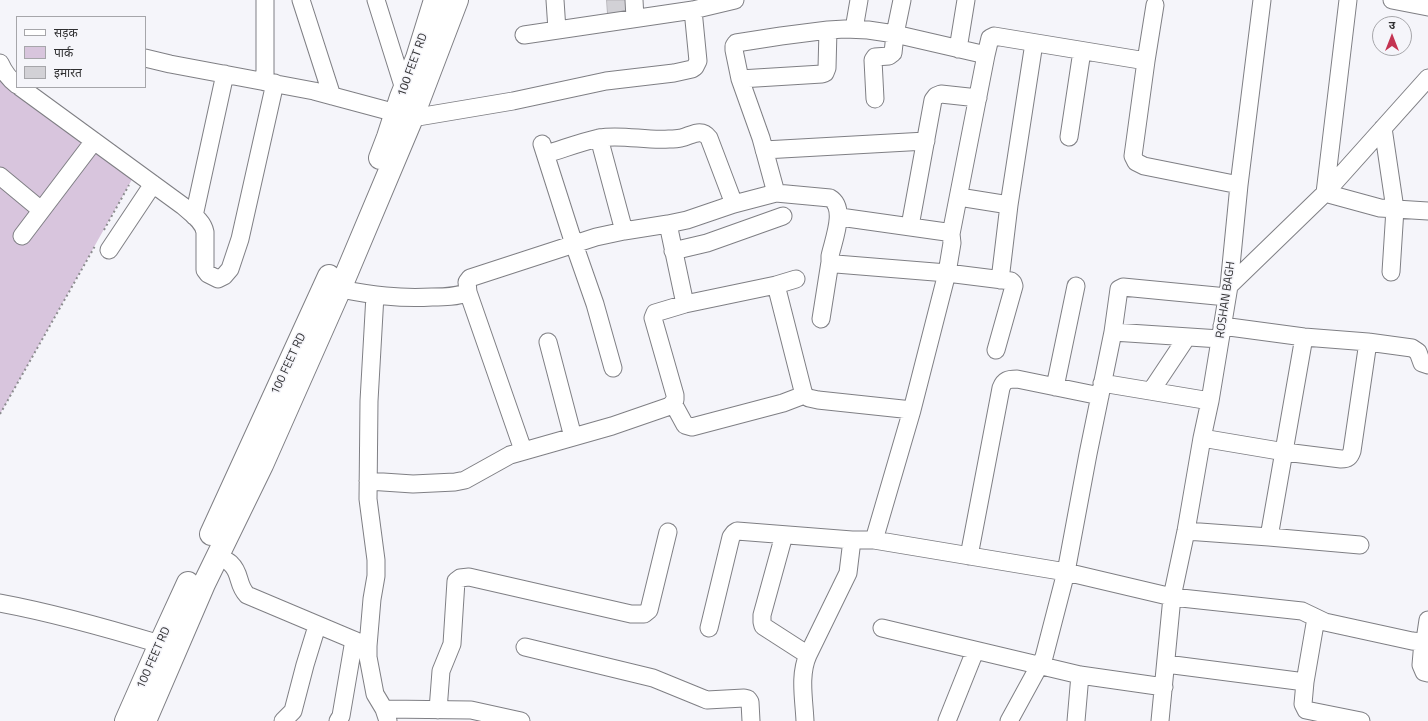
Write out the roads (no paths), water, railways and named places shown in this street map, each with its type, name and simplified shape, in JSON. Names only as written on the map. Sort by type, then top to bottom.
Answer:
[{"type":"main road","name":"100 FEET RD","points":[[126,721],[349,232],[388,137],[404,116],[404,89],[417,58],[435,0]]},
{"type":"main road","points":[[145,721],[179,640],[217,557],[262,465],[340,289],[404,116],[457,0]]},
{"type":"street","points":[[21,88],[153,184],[194,216],[204,227],[205,270],[214,278],[221,278],[230,269],[240,239],[270,83],[264,0]]},
{"type":"street","points":[[301,0],[332,96]]},
{"type":"street","points":[[376,0],[404,89]]},
{"type":"street","points":[[555,0],[557,30]]},
{"type":"street","points":[[634,0],[635,18]]},
{"type":"street","points":[[524,35],[635,18],[685,7],[735,0]]},
{"type":"street","points":[[854,29],[859,0]]},
{"type":"street","points":[[875,99],[873,60],[875,57],[889,56],[893,53],[895,34],[902,0]]},
{"type":"street","points":[[958,49],[966,0]]},
{"type":"street","name":"ROSHAN BAGH","points":[[1160,721],[1172,597],[1210,401],[1228,292],[1239,185],[1262,0]]},
{"type":"street","points":[[1325,193],[1348,0]]},
{"type":"street","points":[[1403,1],[1428,7]]},
{"type":"street","points":[[1155,5],[1146,61],[1134,156],[1136,162],[1144,166],[1239,185]]},
{"type":"street","points":[[146,58],[314,91],[404,116],[513,101],[606,81],[674,73],[692,69],[698,61],[685,7]]},
{"type":"street","points":[[776,193],[764,150],[740,79],[734,50],[736,43],[828,30],[854,29],[895,34],[986,55]]},
{"type":"street","points":[[740,79],[825,73],[827,68],[828,30]]},
{"type":"street","points":[[874,540],[912,410],[947,273],[952,243],[951,234],[991,36],[1146,61]]},
{"type":"street","points":[[1000,280],[1009,205],[1034,43]]},
{"type":"street","points":[[1069,136],[1082,51]]},
{"type":"street","points":[[0,63],[4,71],[16,84]]},
{"type":"street","points":[[194,216],[226,74]]},
{"type":"street","points":[[1009,721],[1044,657],[1066,572],[1113,332],[1120,287],[1228,292],[1325,193],[1428,78]]},
{"type":"street","points":[[910,226],[933,100],[936,96],[941,94],[978,98]]},
{"type":"street","points":[[1383,128],[1395,209],[1391,272]]},
{"type":"street","points":[[614,368],[595,304],[544,149],[599,138],[666,139],[682,138],[698,132],[706,134],[734,204]]},
{"type":"street","points":[[599,138],[624,231]]},
{"type":"street","points":[[22,236],[94,141]]},
{"type":"street","points":[[764,150],[926,142]]},
{"type":"street","points":[[0,176],[41,210]]},
{"type":"street","points":[[103,246],[153,184]]},
{"type":"street","points":[[523,450],[468,292],[467,282],[470,278],[596,237],[687,220],[734,204],[776,193],[830,198],[834,201],[840,217],[830,256],[821,319]]},
{"type":"street","points":[[1325,193],[1373,206],[1428,211]]},
{"type":"street","points":[[959,197],[1009,205]]},
{"type":"street","points":[[673,251],[708,243],[783,216]]},
{"type":"street","points":[[840,217],[910,226],[951,234]]},
{"type":"street","points":[[668,224],[685,304]]},
{"type":"street","points":[[830,262],[836,264],[947,273],[1013,283],[1014,286],[996,350]]},
{"type":"street","points":[[368,481],[413,484],[465,480],[506,457],[523,450],[573,437],[670,406],[675,400],[675,395],[653,316],[656,312],[685,304],[776,285],[796,279]]},
{"type":"street","points":[[776,285],[804,395],[818,400],[912,410]]},
{"type":"street","points":[[1055,387],[1076,286]]},
{"type":"street","points":[[340,289],[387,297],[417,298],[446,297],[468,292]]},
{"type":"street","points":[[338,721],[341,716],[361,643],[376,576],[376,560],[368,499],[369,401],[375,295]]},
{"type":"street","points":[[1113,332],[1187,337],[1221,332],[1368,342],[1415,350],[1418,352],[1421,362],[1428,365]]},
{"type":"street","points":[[1151,391],[1187,337]]},
{"type":"street","points":[[1269,537],[1304,337]]},
{"type":"street","points":[[548,342],[573,437]]},
{"type":"street","points":[[1202,438],[1284,452],[1341,459],[1348,458],[1351,456],[1368,342]]},
{"type":"street","points":[[969,556],[1003,385],[1006,381],[1012,379],[1055,387],[1151,391],[1210,401]]},
{"type":"street","points":[[673,403],[685,425],[692,427],[783,403],[804,395]]},
{"type":"street","points":[[709,628],[733,534],[737,531],[852,540],[874,540],[1066,572],[1172,597],[1302,611],[1325,622],[1412,641],[1423,641]]},
{"type":"street","points":[[1186,531],[1360,545]]},
{"type":"street","points":[[438,710],[441,671],[452,644],[456,582],[460,578],[469,577],[631,614],[644,614],[649,610],[668,532]]},
{"type":"street","points":[[784,535],[762,614],[762,622],[763,626],[808,655]]},
{"type":"street","points":[[805,721],[803,677],[805,665],[808,655],[848,574],[852,540]]},
{"type":"street","points":[[217,557],[231,563],[238,572],[241,589],[247,595],[317,626],[361,643],[368,657],[375,694],[386,715],[438,710],[481,712],[519,721]]},
{"type":"street","points":[[0,603],[38,610],[82,621],[160,644]]},
{"type":"street","points":[[1316,618],[1304,682],[1302,704],[1306,710],[1361,721]]},
{"type":"street","points":[[1428,620],[1426,637],[1423,641],[1422,668],[1424,672],[1428,673]]},
{"type":"street","points":[[283,721],[293,711],[317,626]]},
{"type":"street","points":[[882,628],[1080,675],[1164,687]]},
{"type":"street","points":[[525,647],[653,678],[708,700],[748,699],[750,702],[751,721]]},
{"type":"street","points":[[947,721],[975,651]]},
{"type":"street","points":[[1166,664],[1304,682]]},
{"type":"street","points":[[1076,721],[1080,675]]}]
